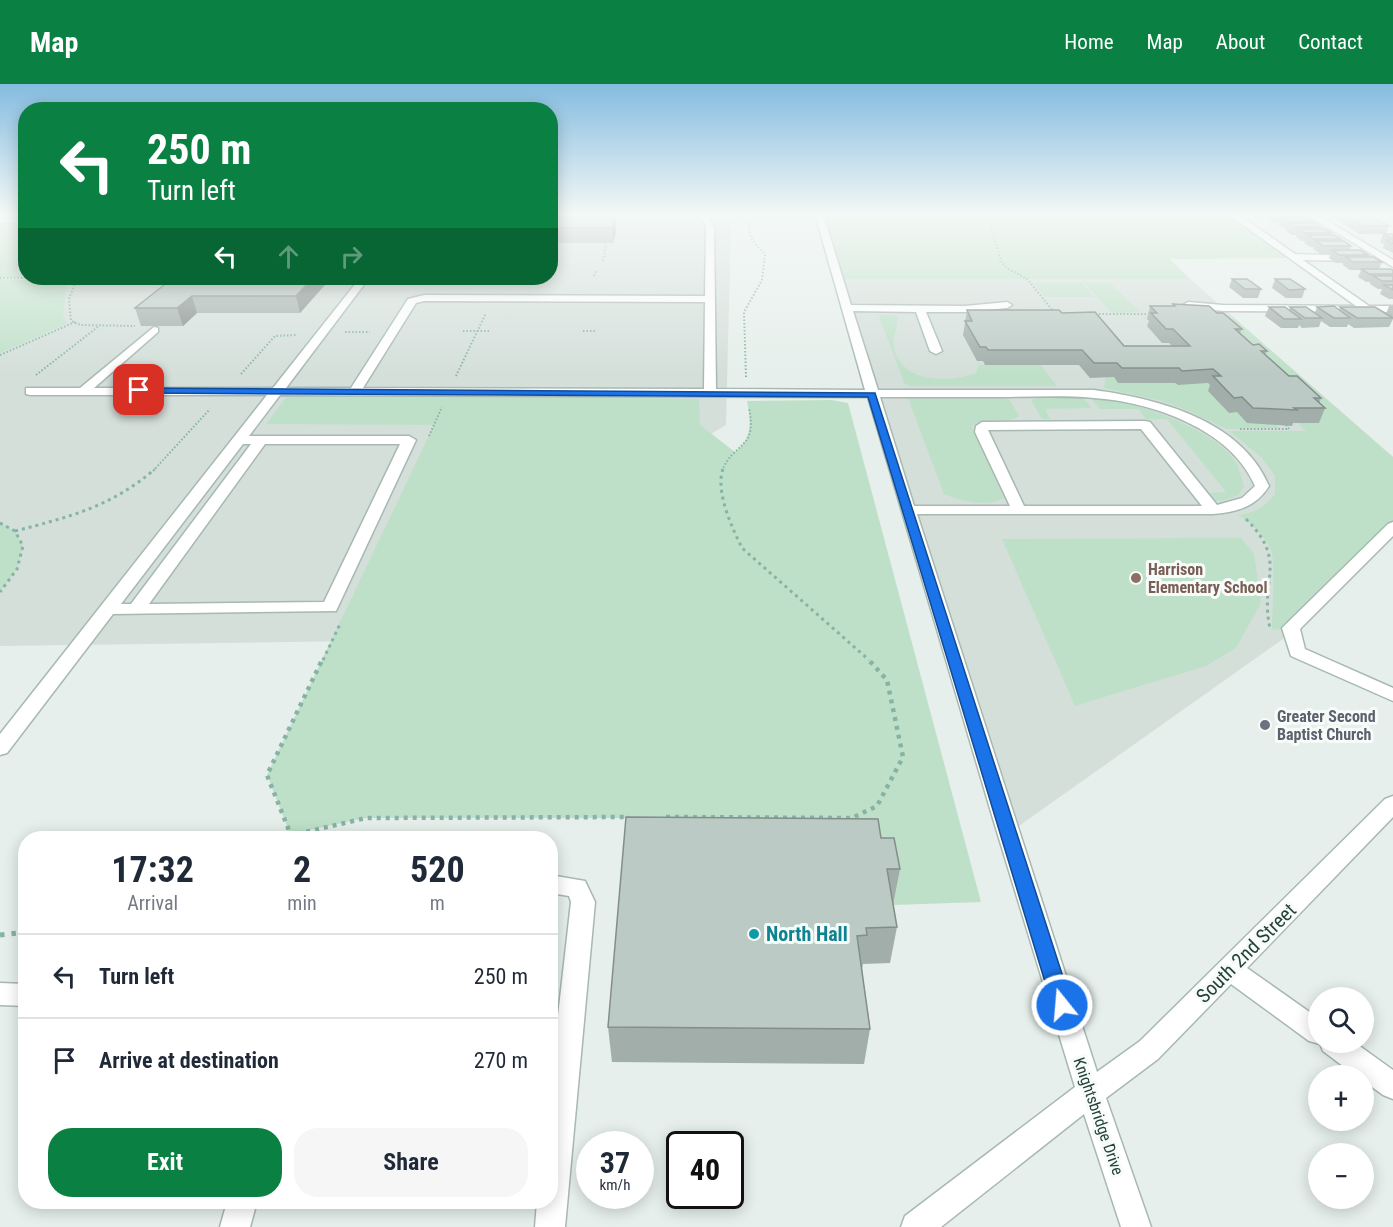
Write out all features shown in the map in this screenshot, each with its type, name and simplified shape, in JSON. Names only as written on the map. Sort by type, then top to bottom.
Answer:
[{"type":"street","points":[[710,267],[710,394]]},
{"type":"street","name":"Knightsbridge Drive","points":[[834,267],[872,395],[1091,1093],[1136,1227]]},
{"type":"street","points":[[1307,267],[1367,309]]},
{"type":"street","points":[[0,748],[360,285]]},
{"type":"street","points":[[354,393],[412,301],[424,298],[710,299]]},
{"type":"street","points":[[1177,304],[1223,308],[1393,309]]},
{"type":"street","points":[[846,308],[965,309],[1007,305]]},
{"type":"street","points":[[920,309],[936,351]]},
{"type":"street","points":[[84,390],[154,330]]},
{"type":"street","points":[[30,391],[872,395],[1027,409],[1145,425],[1220,509]]},
{"type":"street","points":[[908,510],[1020,510],[1220,509],[1256,498],[1262,486],[1252,466],[1238,451],[1213,432],[1175,414],[1110,395],[1027,409],[981,426],[1020,510]]},
{"type":"street","points":[[108,609],[330,607],[410,440],[238,440]]},
{"type":"street","points":[[136,609],[261,440]]},
{"type":"street","points":[[1393,527],[1291,628],[1297,652],[1393,695]]},
{"type":"street","name":"South 2nd Street","points":[[916,1227],[1149,1050],[1393,804]]},
{"type":"street","points":[[558,885],[577,888],[583,902],[558,1148]]},
{"type":"street","points":[[1229,969],[1308,1026]]},
{"type":"street","points":[[0,994],[18,994]]},
{"type":"street","points":[[1347,1053],[1393,1086]]},
{"type":"street","points":[[235,1227],[240,1209]]},
{"type":"street","points":[[550,1227],[552,1209]]},
{"type":"path","points":[[746,385],[744,312],[747,302],[760,286],[765,267]]},
{"type":"path","points":[[1006,267],[1027,279],[1056,314],[1050,314]]},
{"type":"path","points":[[594,276],[596,271]]},
{"type":"path","points":[[0,278],[18,278]]},
{"type":"path","points":[[73,285],[69,292],[68,312],[72,321],[81,325],[141,326]]},
{"type":"path","points":[[455,377],[487,311]]},
{"type":"path","points":[[1091,314],[1150,314]]},
{"type":"path","points":[[0,355],[75,322]]},
{"type":"path","points":[[30,391],[29,380],[100,325]]},
{"type":"path","points":[[463,331],[491,331]]},
{"type":"path","points":[[583,331],[595,331]]},
{"type":"path","points":[[15,531],[74,516],[116,498],[145,478],[167,458],[275,336],[295,336],[299,332]]},
{"type":"path","points":[[342,332],[370,332]]},
{"type":"path","points":[[664,817],[852,818],[877,807],[903,757],[887,680],[860,650],[793,595],[742,548],[730,524],[719,479],[726,460],[746,444],[752,422],[747,401]]},
{"type":"path","points":[[1237,429],[1289,429],[1286,426]]},
{"type":"path","points":[[1220,509],[1247,520],[1272,553],[1269,627],[1297,652]]},
{"type":"path","points":[[0,523],[15,531],[23,546],[17,569],[0,592]]},
{"type":"path","points":[[304,831],[366,818],[641,817]]},
{"type":"path","points":[[0,935],[18,933]]},
{"type":"shaded area","points":[[558,267],[730,267],[726,425],[362,641],[0,646],[0,299],[20,285],[558,285]]},
{"type":"shaded area","name":"Harrison Elementary School","points":[[838,279],[1190,279],[1393,457],[1283,639],[1009,833]]},
{"type":"green space","points":[[0,267],[18,267],[18,278],[0,278]]},
{"type":"green space","points":[[835,267],[1178,267],[1190,279],[838,279]]},
{"type":"green space","points":[[0,279],[18,279],[18,285],[66,285],[63,317],[67,323],[0,353]]},
{"type":"green space","points":[[1033,283],[1082,283],[1094,297],[1045,297]]},
{"type":"green space","points":[[1084,283],[1110,283],[1140,312],[1112,313]]},
{"type":"green space","points":[[897,315],[894,347],[898,359],[916,374],[940,379],[976,373],[979,365],[1041,365],[1057,386],[910,386],[905,384],[879,317]]},
{"type":"green space","points":[[1219,315],[1230,315],[1393,457],[1393,527],[1291,628],[1272,630],[1272,554],[1267,542],[1238,515],[1255,511],[1275,494],[1275,476],[1262,458],[1229,431],[1306,431],[1298,423],[1317,423],[1291,391]]},
{"type":"green space","points":[[1106,376],[1114,377],[1118,383],[1175,383],[1178,385],[1208,383],[1237,412],[1274,423],[1280,428],[1226,429],[1162,401],[1104,388]]},
{"type":"green space","points":[[290,392],[699,399],[700,425],[735,452],[748,435],[747,401],[832,400],[848,403],[981,902],[894,905],[851,854],[851,818],[366,818],[304,831],[289,831],[267,775],[434,425],[266,424]]},
{"type":"green space","points":[[999,397],[1010,400],[1019,416],[1008,420],[983,421],[972,426],[1004,498],[982,503],[944,494],[908,398]]},
{"type":"green space","points":[[1038,397],[1083,397],[1091,408],[1045,409],[1050,419],[1042,419],[1031,400]]},
{"type":"green space","points":[[1090,397],[1127,403],[1149,410],[1171,418],[1211,439],[1237,464],[1244,486],[1239,495],[1216,501],[1207,493],[1226,492],[1167,419],[1146,419],[1139,409],[1100,409]]},
{"type":"green space","points":[[0,523],[15,531],[23,546],[17,569],[0,592]]},
{"type":"green space","points":[[1241,538],[1254,554],[1261,603],[1236,648],[1206,666],[1075,706],[1002,539]]},
{"type":"building","points":[[1361,269],[1390,269],[1393,270],[1393,274],[1369,274]]},
{"type":"building","points":[[1373,276],[1393,276],[1393,281],[1382,281]]},
{"type":"building","points":[[1232,279],[1247,279],[1261,289],[1245,289]]},
{"type":"building","points":[[1275,279],[1290,279],[1305,289],[1289,290]]},
{"type":"building","points":[[164,285],[306,285],[296,296],[192,296],[177,308],[135,308]]},
{"type":"building","points":[[1173,304],[1209,306],[1217,313],[1223,313],[1242,329],[1235,329],[1253,345],[1259,344],[1267,351],[1261,351],[1289,376],[1297,376],[1321,398],[1314,398],[1325,408],[1294,408],[1297,410],[1253,408],[1242,397],[1234,398],[1213,376],[1221,376],[1213,369],[1182,371],[1179,368],[1122,368],[1117,363],[1094,363],[1082,350],[988,350],[986,347],[980,347],[965,321],[972,321],[967,310],[1095,312],[1124,346],[1190,346],[1173,329],[1166,329],[1151,313],[1157,313],[1150,306],[1175,306]]},
{"type":"building","points":[[1334,306],[1350,318],[1334,318],[1317,307]]},
{"type":"building","points":[[1269,307],[1285,307],[1301,319],[1284,319]]},
{"type":"building","points":[[1290,307],[1306,307],[1322,318],[1305,318]]},
{"type":"building","points":[[1340,307],[1375,307],[1393,318],[1357,318]]},
{"type":"building","name":"North Hall","points":[[626,817],[878,819],[881,838],[894,838],[900,869],[887,869],[897,927],[866,928],[867,935],[857,936],[870,1029],[608,1027]]},
{"type":"place","name":"Harrison Elementary School","points":[[1136,578]]},
{"type":"place","name":"Greater Second Baptist Church","points":[[1265,725]]},
{"type":"place","name":"North Hall","points":[[754,934]]},
{"type":"route","points":[[139,390],[275,393],[872,395],[1062,1005]]}]
